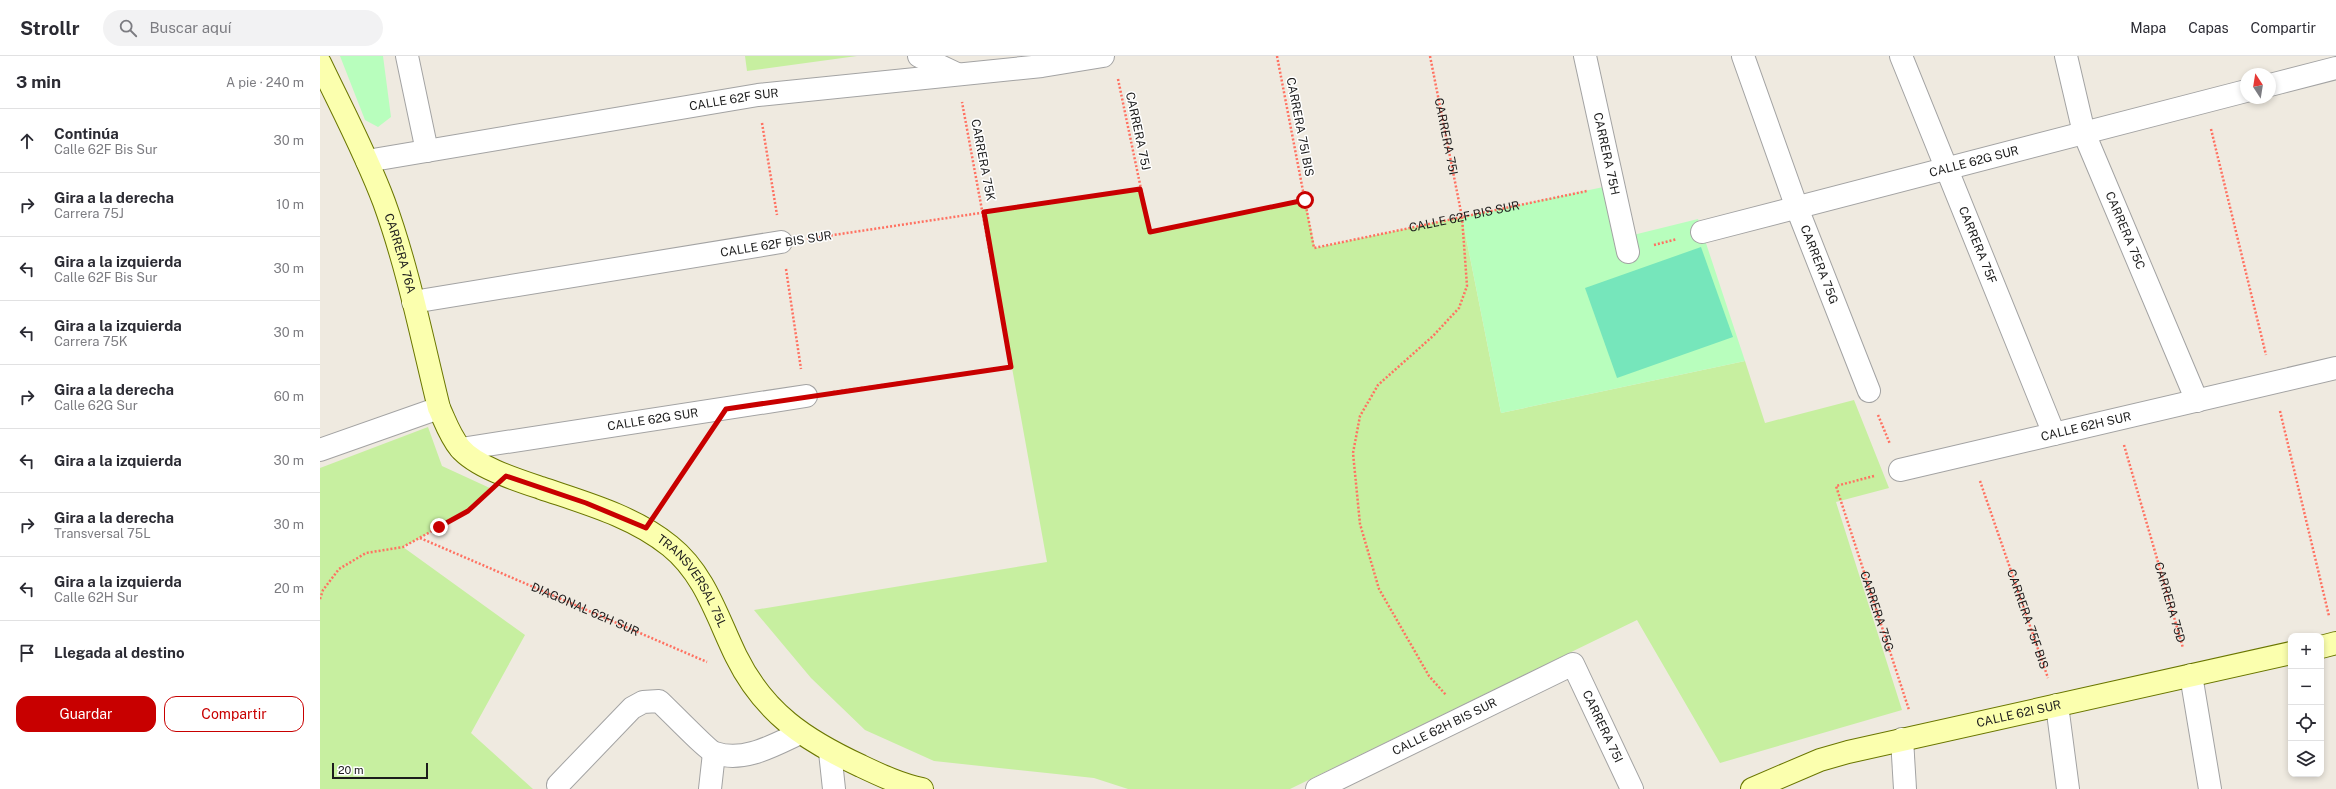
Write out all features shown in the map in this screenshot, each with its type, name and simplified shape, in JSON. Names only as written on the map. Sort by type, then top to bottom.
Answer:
[{"type":"street","points":[[407,56],[427,151]]},
{"type":"street","points":[[919,56],[957,74]]},
{"type":"street","name":"CARRERA 75H","points":[[1585,56],[1628,252]]},
{"type":"street","name":"CARRERA 75G","points":[[1743,56],[1797,208],[1869,391]]},
{"type":"street","name":"CARRERA 75F","points":[[1901,56],[2054,434]]},
{"type":"street","name":"CARRERA 75C","points":[[2066,56],[2084,134],[2197,401]]},
{"type":"street","name":"CALLE 62F SUR","points":[[367,161],[758,95],[1042,66],[1109,63]]},
{"type":"street","name":"CARRERA 76A","points":[[320,64],[367,161],[398,245],[439,408],[449,432],[461,449]]},
{"type":"street","points":[[2276,83],[2336,68]]},
{"type":"street","name":"CALLE 62G SUR","points":[[1702,232],[2240,93]]},
{"type":"street","name":"CALLE 62F BIS SUR","points":[[412,302],[781,242]]},
{"type":"street","name":"CALLE 62H SUR","points":[[1900,470],[2336,368]]},
{"type":"street","name":"CALLE 62G SUR","points":[[461,449],[806,396]]},
{"type":"street","points":[[320,450],[439,408]]},
{"type":"street","name":"TRANSVERSAL 75L","points":[[461,449],[482,464],[506,476],[586,503],[646,528],[671,547],[690,568],[711,597],[750,682],[774,712],[800,734],[830,752]]},
{"type":"street","points":[[2324,646],[2336,644]]},
{"type":"street","name":"CALLE 62I SUR","points":[[1752,789],[1820,760],[1910,738],[2288,654]]},
{"type":"street","name":"CALLE 62H BIS SUR","points":[[1317,789],[1573,664]]},
{"type":"street","name":"CARRERA 75I","points":[[1573,664],[1632,789]]},
{"type":"street","points":[[2191,675],[2210,789]]},
{"type":"street","points":[[558,785],[632,708],[643,702],[659,700],[714,753],[739,756],[764,750],[800,734]]},
{"type":"street","points":[[2057,705],[2068,789]]},
{"type":"street","points":[[1905,789],[1910,738]]},
{"type":"street","points":[[830,752],[877,774],[918,789]]},
{"type":"street","points":[[830,752],[834,789]]},
{"type":"street","points":[[710,789],[714,753]]},
{"type":"path","name":"CARRERA 75I BIS","points":[[1277,56],[1314,248]]},
{"type":"path","name":"CARRERA 75I","points":[[1430,56],[1462,217],[1467,286],[1459,308],[1433,336],[1378,384],[1360,416],[1353,453],[1360,524],[1379,589],[1429,676],[1465,717]]},
{"type":"path","name":"CARRERA 75J","points":[[1109,63],[1150,232],[1305,200]]},
{"type":"path","name":"CARRERA 75K","points":[[806,396],[1011,367],[984,212],[957,74]]},
{"type":"path","name":"CALLE 62F BIS SUR","points":[[1314,248],[1613,185]]},
{"type":"path","name":"CALLE 62F BIS SUR","points":[[781,242],[1140,189]]},
{"type":"path","points":[[1628,252],[1702,232]]},
{"type":"path","points":[[1869,391],[1900,470]]},
{"type":"path","points":[[646,528],[726,409]]},
{"type":"path","name":"CARRERA 75D","points":[[2117,419],[2191,675]]},
{"type":"path","name":"CARRERA 75F BIS","points":[[1971,454],[2057,705]]},
{"type":"path","name":"CARRERA 75G","points":[[1900,470],[1836,486],[1910,738]]},
{"type":"path","points":[[320,599],[323,590],[339,570],[366,553],[403,547],[468,511],[506,476]]},
{"type":"path","name":"DIAGONAL 62H SUR","points":[[420,538],[708,662]]},
{"type":"green space","points":[[340,56],[383,56],[391,117],[378,127],[365,120]]},
{"type":"green space","points":[[745,56],[857,56],[747,71]]},
{"type":"green space","points":[[1613,185],[1625,237],[1698,219],[1745,361],[1501,413],[1462,217]]},
{"type":"green space","points":[[1140,189],[1150,232],[1305,200],[1315,248],[1462,217],[1501,413],[1745,361],[1765,423],[1854,400],[1889,488],[1836,502],[1902,710],[1720,763],[1637,620],[1290,789],[1128,789],[1094,778],[934,761],[865,730],[811,678],[754,610],[1047,562],[984,212]]},
{"type":"green space","points":[[1701,247],[1733,337],[1617,378],[1585,288]]},
{"type":"green space","points":[[428,427],[442,466],[492,489],[468,511],[403,547],[525,635],[471,733],[533,789],[320,789],[320,468]]},
{"type":"route","points":[[439,527],[468,511],[506,476],[586,503],[646,528],[726,409],[1011,367],[984,212],[1140,189],[1150,232],[1305,200]]}]
